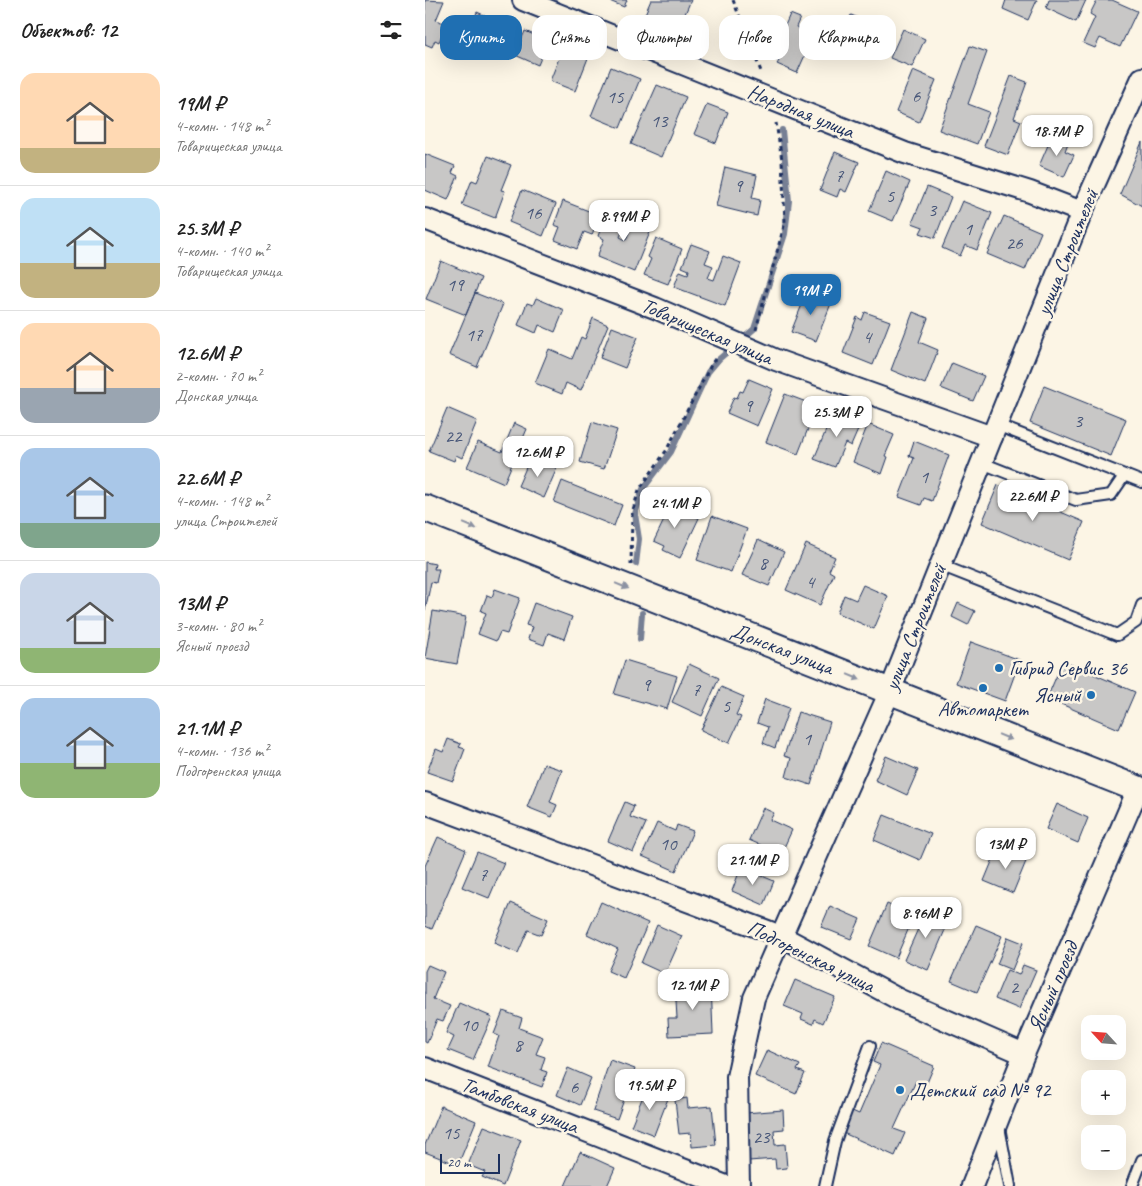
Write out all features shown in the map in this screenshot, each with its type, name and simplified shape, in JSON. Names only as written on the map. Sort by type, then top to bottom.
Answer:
[{"type":"street","name":"Народная улица","points":[[523,0],[905,153],[1030,192],[1082,212]]},
{"type":"street","name":"улица Строителей","points":[[739,1186],[737,1077],[754,998],[890,692],[1082,212],[1142,78]]},
{"type":"street","name":"Товарищеская улица","points":[[425,218],[655,308],[776,360],[995,431]]},
{"type":"street","name":"Донская улица","points":[[425,508],[890,692],[1141,787]]},
{"type":"street","name":"Ясный проезд","points":[[972,1186],[997,1118],[1024,1054],[1141,787]]},
{"type":"street","name":"Подгоренская улица","points":[[425,803],[781,936],[900,1000],[1024,1054]]},
{"type":"street","name":"Тамбовская улица","points":[[425,1068],[726,1186]]},
{"type":"lane","points":[[995,431],[1142,482]]},
{"type":"lane","points":[[983,463],[1076,500],[1111,494],[1124,476]]},
{"type":"lane","points":[[940,565],[1117,635],[1136,622],[1142,605]]},
{"type":"lane","points":[[825,1186],[835,1141],[871,1046]]},
{"type":"lane","points":[[997,1118],[1010,1186]]},
{"type":"lane","points":[[1132,1186],[1142,1160]]},
{"type":"path","points":[[733,0],[772,100],[782,160],[785,222],[751,350]]},
{"type":"path","points":[[631,570],[632,513],[639,490],[667,451],[712,363],[730,340]]},
{"type":"building","points":[[425,0],[444,1],[436,20],[440,22],[439,42],[435,40],[432,47],[425,44]]},
{"type":"building","points":[[607,0],[627,0],[624,7]]},
{"type":"building","points":[[651,0],[691,0],[685,15],[645,14]]},
{"type":"building","points":[[1006,0],[1037,0],[1028,20],[1003,9]]},
{"type":"building","points":[[1049,0],[1086,0],[1076,22],[1046,8]]},
{"type":"building","points":[[1097,0],[1112,0],[1137,11],[1120,47],[1100,38],[1095,48],[1083,43],[1095,17],[1090,14]]},
{"type":"building","points":[[790,14],[799,18],[796,27],[799,28],[799,60],[803,60],[797,73],[777,64],[779,61],[776,60],[789,60]]},
{"type":"building","points":[[903,29],[925,39],[912,67],[895,60],[896,45]]},
{"type":"building","points":[[525,31],[532,34],[532,60],[540,60],[538,65],[522,58],[522,38]]},
{"type":"building","points":[[970,46],[987,52],[968,104],[989,112],[977,144],[939,130]]},
{"type":"building","points":[[558,60],[587,60],[575,91],[550,81]]},
{"type":"building","points":[[611,67],[640,79],[620,128],[591,116]]},
{"type":"building","points":[[913,70],[936,80],[919,122],[896,112]]},
{"type":"building","points":[[1011,76],[1027,82],[1014,118],[1021,121],[1008,155],[984,146]]},
{"type":"building","points":[[657,85],[686,97],[661,157],[631,144]]},
{"type":"building","points":[[707,104],[728,112],[716,143],[694,134]]},
{"type":"building","points":[[1052,136],[1068,143],[1065,151],[1074,155],[1064,177],[1039,166]]},
{"type":"building","points":[[1142,142],[1142,206],[1120,194]]},
{"type":"building","points":[[835,152],[859,162],[846,192],[840,189],[837,197],[820,190]]},
{"type":"building","points":[[425,154],[455,166],[452,173],[458,176],[448,200],[425,190]]},
{"type":"building","points":[[488,156],[511,165],[501,190],[505,191],[495,218],[462,205],[472,180],[477,182]]},
{"type":"building","points":[[725,167],[757,175],[752,198],[760,200],[757,216],[716,206]]},
{"type":"building","points":[[886,171],[910,182],[893,221],[869,211]]},
{"type":"building","points":[[927,187],[951,197],[935,238],[920,233],[923,227],[912,223]]},
{"type":"building","points":[[522,190],[556,204],[543,236],[509,222]]},
{"type":"building","points":[[563,201],[599,215],[592,235],[584,232],[577,249],[555,240],[560,227],[554,225]]},
{"type":"building","points":[[962,201],[992,213],[977,250],[965,245],[960,256],[942,248]]},
{"type":"building","points":[[642,215],[655,220],[634,272],[597,257],[604,239],[598,236],[605,217],[625,225],[620,237],[626,240],[634,219],[639,221]]},
{"type":"building","points":[[1004,216],[1041,232],[1025,270],[987,254]]},
{"type":"building","points":[[656,238],[682,249],[668,284],[644,275],[651,259],[648,257]]},
{"type":"building","points":[[691,244],[710,251],[705,263],[713,266],[708,278],[714,280],[723,256],[741,263],[725,306],[674,287],[680,271],[688,274],[689,270],[682,267]]},
{"type":"building","points":[[441,261],[481,278],[466,315],[426,299]]},
{"type":"building","points":[[807,292],[832,301],[816,341],[791,332]]},
{"type":"building","points":[[475,293],[503,304],[477,367],[449,355]]},
{"type":"building","points":[[536,298],[564,310],[555,332],[539,325],[536,333],[518,325],[527,303],[533,305]]},
{"type":"building","points":[[865,312],[890,321],[873,365],[843,353],[857,317],[862,320]]},
{"type":"building","points":[[913,312],[928,318],[919,342],[938,350],[925,384],[891,370]]},
{"type":"building","points":[[593,318],[608,325],[581,390],[566,383],[562,394],[535,383],[549,349],[572,359],[581,337],[585,339]]},
{"type":"building","points":[[612,327],[638,337],[625,368],[600,358]]},
{"type":"building","points":[[952,363],[984,376],[973,401],[941,388]]},
{"type":"building","points":[[749,379],[773,389],[757,426],[727,413],[734,397],[737,398],[740,391],[743,392]]},
{"type":"building","points":[[1044,386],[1126,419],[1111,456],[1030,423]]},
{"type":"building","points":[[785,394],[817,406],[798,454],[766,442]]},
{"type":"building","points":[[447,408],[477,421],[462,458],[456,455],[454,461],[429,451]]},
{"type":"building","points":[[834,411],[861,423],[851,446],[845,443],[835,467],[814,459]]},
{"type":"building","points":[[592,422],[617,430],[604,469],[580,462]]},
{"type":"building","points":[[514,423],[527,429],[504,483],[467,467],[478,442],[502,452]]},
{"type":"building","points":[[868,424],[894,435],[885,456],[888,457],[882,474],[853,462]]},
{"type":"building","points":[[914,441],[949,455],[932,501],[924,498],[921,505],[899,497],[914,458],[909,456]]},
{"type":"building","points":[[536,459],[557,468],[544,498],[518,486],[528,463],[533,466]]},
{"type":"building","points":[[562,481],[622,505],[614,526],[554,502]]},
{"type":"building","points":[[998,485],[1084,522],[1068,560],[982,523]]},
{"type":"building","points":[[664,502],[699,518],[680,558],[663,550],[665,546],[654,541],[664,520],[657,517]]},
{"type":"building","points":[[712,516],[747,529],[731,572],[697,560]]},
{"type":"building","points":[[758,540],[784,552],[769,586],[742,575]]},
{"type":"building","points":[[806,544],[835,557],[829,571],[834,574],[820,605],[786,590]]},
{"type":"building","points":[[425,562],[435,564],[434,569],[439,569],[436,583],[431,582],[425,611]]},
{"type":"building","points":[[863,585],[888,596],[874,629],[837,613],[844,595],[856,600]]},
{"type":"building","points":[[495,589],[520,598],[507,634],[500,632],[496,641],[478,634],[486,613],[481,611],[487,595],[492,597]]},
{"type":"building","points":[[534,603],[572,617],[564,639],[548,633],[544,645],[528,639],[532,627],[526,625]]},
{"type":"building","points":[[958,603],[975,611],[968,625],[952,617]]},
{"type":"building","points":[[433,611],[466,617],[457,664],[425,658]]},
{"type":"building","points":[[971,642],[1020,660],[1005,701],[956,683]]},
{"type":"building","points":[[625,660],[677,676],[667,709],[614,694]]},
{"type":"building","name":"Ясный","points":[[1063,661],[1135,692],[1119,729],[1047,698]]},
{"type":"building","points":[[689,664],[719,678],[702,716],[672,702]]},
{"type":"building","points":[[721,687],[744,697],[736,715],[741,717],[729,743],[701,730]]},
{"type":"building","points":[[765,699],[789,708],[775,748],[763,743],[768,727],[757,723]]},
{"type":"building","points":[[798,712],[830,722],[811,785],[786,777],[791,758],[784,756]]},
{"type":"building","points":[[448,739],[461,744],[459,747],[465,749],[453,781],[427,772],[436,749],[443,752]]},
{"type":"building","points":[[886,756],[918,770],[907,795],[875,780]]},
{"type":"building","points":[[544,764],[562,770],[550,802],[557,805],[552,817],[527,807]]},
{"type":"building","points":[[625,802],[634,806],[630,817],[646,823],[633,852],[608,841]]},
{"type":"building","points":[[1057,804],[1088,818],[1078,843],[1046,829]]},
{"type":"building","points":[[763,808],[774,813],[770,820],[792,830],[781,854],[749,840]]},
{"type":"building","points":[[884,815],[931,834],[920,860],[874,840]]},
{"type":"building","points":[[657,823],[675,831],[677,825],[693,831],[676,871],[642,856]]},
{"type":"building","points":[[438,837],[466,850],[432,929],[425,926],[425,866]]},
{"type":"building","points":[[998,847],[1027,859],[1013,893],[984,881]]},
{"type":"building","points":[[477,852],[504,863],[489,898],[462,887]]},
{"type":"building","points":[[741,867],[774,881],[764,905],[732,891]]},
{"type":"building","points":[[931,900],[943,906],[934,925],[945,930],[928,970],[904,960]]},
{"type":"building","points":[[601,902],[648,923],[624,978],[608,971],[618,949],[587,934]]},
{"type":"building","points":[[511,903],[548,919],[541,935],[528,930],[518,953],[494,943]]},
{"type":"building","points":[[887,904],[914,916],[896,958],[869,946]]},
{"type":"building","points":[[830,906],[860,919],[851,939],[821,927]]},
{"type":"building","points":[[657,925],[682,936],[665,974],[641,963]]},
{"type":"building","points":[[976,925],[1002,936],[977,992],[951,981]]},
{"type":"building","points":[[1008,937],[1023,943],[1012,970],[997,964]]},
{"type":"building","points":[[428,965],[444,972],[433,999],[450,1006],[443,1021],[437,1019],[427,1043],[425,1042],[425,971]]},
{"type":"building","points":[[1023,965],[1036,970],[1019,1009],[995,999],[1007,970],[1019,975]]},
{"type":"building","points":[[795,980],[835,997],[823,1023],[815,1019],[813,1024],[801,1019],[803,1014],[784,1006]]},
{"type":"building","points":[[711,983],[713,1034],[669,1036],[668,1018],[677,1018],[675,985]]},
{"type":"building","points":[[459,1003],[492,1017],[473,1060],[448,1050],[454,1037],[446,1033]]},
{"type":"building","points":[[503,1011],[522,1018],[519,1028],[543,1037],[536,1054],[545,1057],[541,1070],[547,1072],[542,1087],[488,1067],[499,1036],[494,1034]]},
{"type":"building","points":[[881,1043],[934,1066],[926,1085],[916,1081],[894,1129],[905,1133],[895,1156],[841,1132],[850,1110],[859,1114],[880,1065],[873,1062]]},
{"type":"building","points":[[767,1050],[800,1065],[797,1070],[805,1073],[796,1094],[755,1076]]},
{"type":"building","points":[[610,1060],[635,1069],[617,1119],[593,1111]]},
{"type":"building","points":[[568,1068],[591,1078],[580,1105],[557,1095]]},
{"type":"building","points":[[647,1086],[669,1096],[654,1135],[631,1126]]},
{"type":"building","points":[[687,1098],[688,1108],[712,1106],[716,1145],[692,1147],[691,1133],[679,1134],[675,1100]]},
{"type":"building","points":[[441,1106],[476,1121],[458,1165],[425,1152],[425,1145]]},
{"type":"building","points":[[783,1110],[784,1129],[774,1130],[775,1145],[785,1144],[787,1168],[776,1169],[775,1159],[749,1161],[745,1113]]},
{"type":"building","points":[[484,1126],[521,1140],[503,1186],[482,1177],[485,1172],[468,1165]]},
{"type":"building","points":[[580,1152],[615,1168],[607,1186],[565,1186]]},
{"type":"waterway","points":[[636,564],[639,539],[635,514],[643,489],[671,452],[708,372],[719,359],[754,329],[785,234],[789,201],[782,130]]},
{"type":"waterway","points":[[640,639],[642,613]]},
{"type":"place","name":"Гибрид Сервис 36","points":[[999,668]]},
{"type":"place","name":"Автомаркет","points":[[983,688]]},
{"type":"place","name":"Ясный","points":[[1091,695]]},
{"type":"place","name":"Детский сад № 92","points":[[900,1090]]}]
